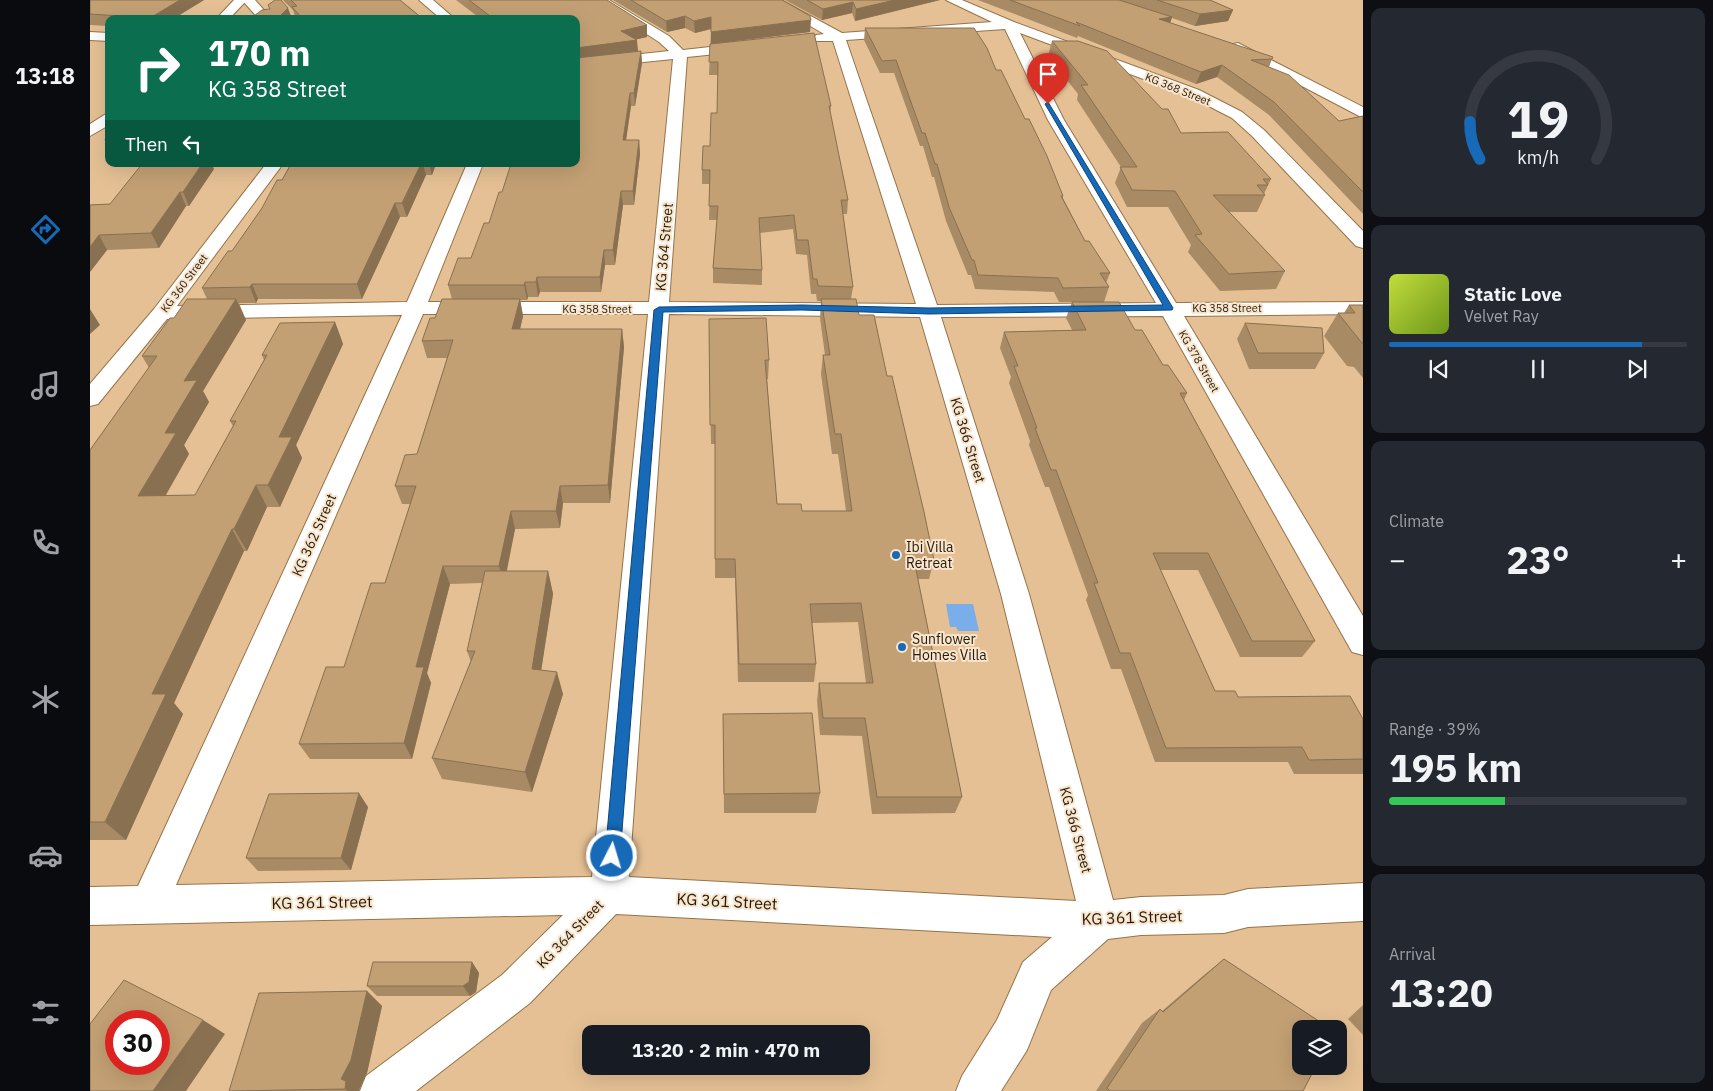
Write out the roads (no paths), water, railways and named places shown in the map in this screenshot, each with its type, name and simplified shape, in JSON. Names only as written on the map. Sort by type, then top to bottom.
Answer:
[{"type":"street","points":[[226,15],[241,0]]},
{"type":"street","points":[[248,0],[262,15]]},
{"type":"street","points":[[425,0],[443,15]]},
{"type":"street","points":[[600,0],[664,39],[680,54]]},
{"type":"street","points":[[772,0],[838,36]]},
{"type":"street","name":"KG 368 Street","points":[[952,0],[1009,25],[1194,93],[1237,115],[1258,132],[1363,242]]},
{"type":"street","points":[[809,39],[1009,25]]},
{"type":"street","name":"KG 378 Street","points":[[1009,25],[1056,120],[1169,308],[1363,643]]},
{"type":"street","points":[[90,36],[105,38]]},
{"type":"street","name":"KG 366 Street","points":[[838,36],[929,311],[1015,594],[1100,921]]},
{"type":"street","points":[[1220,41],[1246,51],[1363,113]]},
{"type":"street","points":[[580,65],[759,45]]},
{"type":"street","name":"KG 364 Street","points":[[381,1091],[516,989],[609,895],[680,54]]},
{"type":"street","points":[[90,130],[105,120]]},
{"type":"street","name":"KG 360 Street","points":[[90,399],[161,313],[273,167]]},
{"type":"street","name":"KG 362 Street","points":[[149,905],[415,308],[474,167]]},
{"type":"street","name":"KG 358 Street","points":[[161,313],[415,308],[659,310],[802,308],[929,311],[1363,308]]},
{"type":"street","name":"KG 361 Street","points":[[90,906],[609,895],[1100,921],[1141,916],[1224,914],[1248,908],[1363,902]]},
{"type":"street","points":[[977,1091],[1012,1035],[1037,976],[1100,921]]},
{"type":"water","points":[[946,604],[973,604],[979,631],[958,631],[956,627],[950,627]]},
{"type":"place","name":"Ibi Villa Retreat","points":[[896,555]]},
{"type":"place","name":"Sunflower Homes Villa","points":[[902,647]]}]
